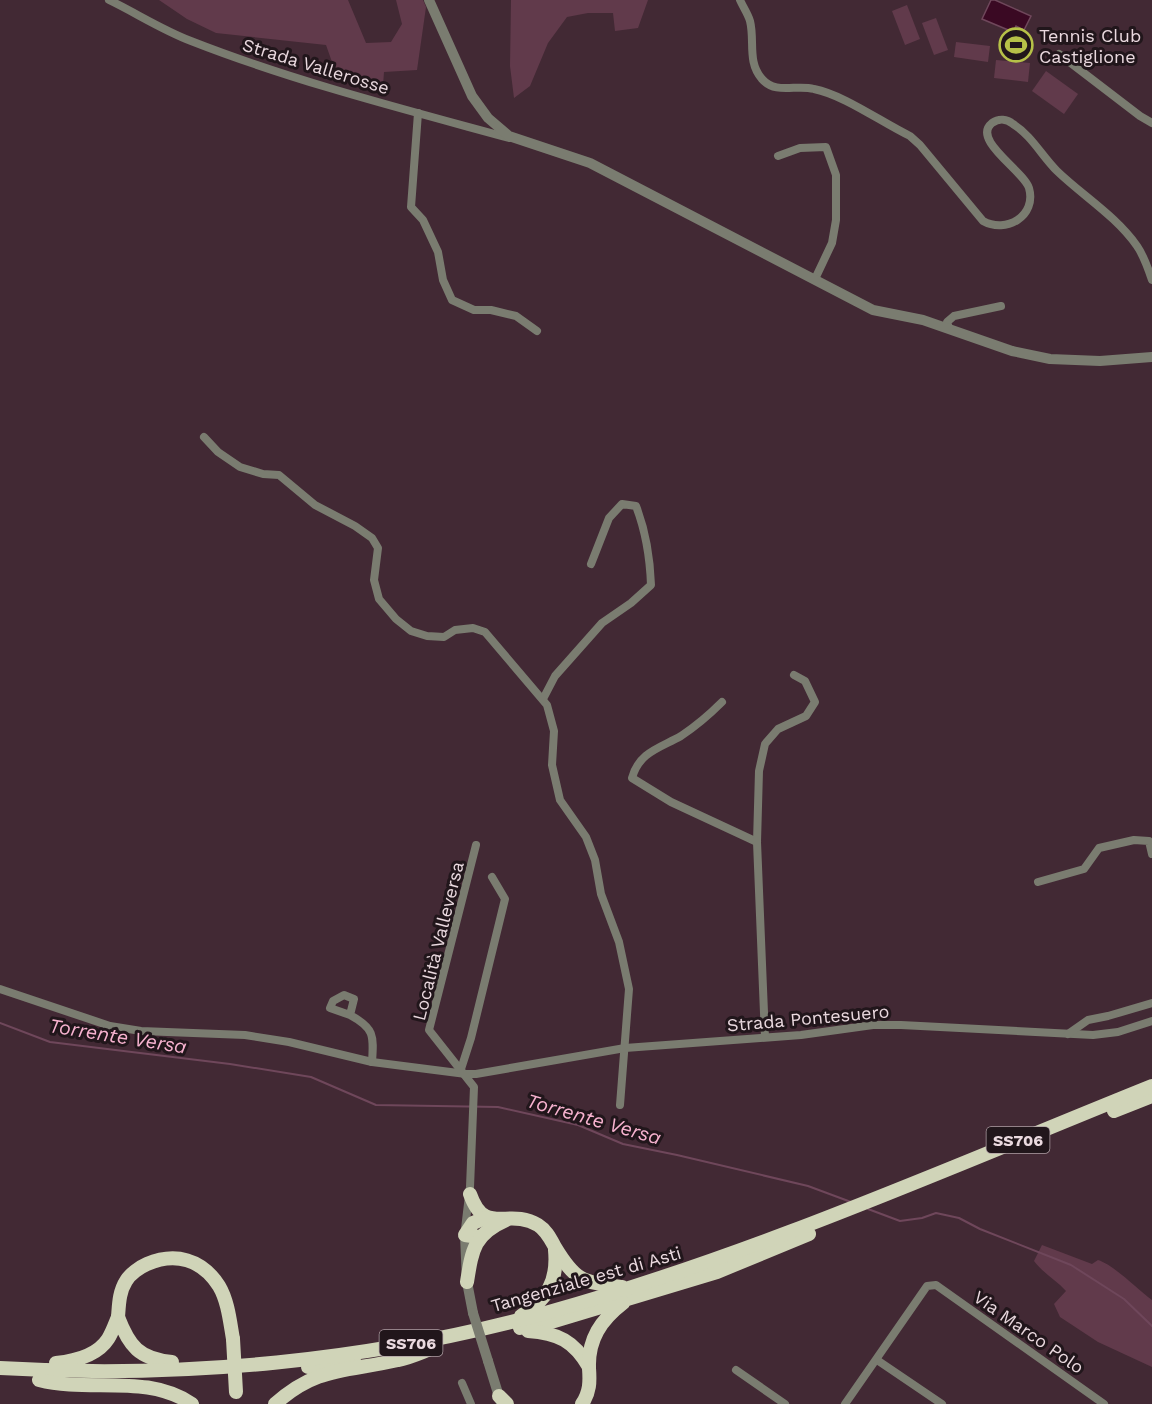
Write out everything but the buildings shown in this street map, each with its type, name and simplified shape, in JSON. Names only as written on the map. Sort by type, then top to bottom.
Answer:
[{"type":"highway","name":"Tangenziale est di Asti","points":[[629,1293],[717,1272],[1152,1086]]},
{"type":"highway","name":"Tangenziale est di Asti","points":[[0,1367],[108,1372],[249,1365],[331,1356],[515,1325],[551,1322],[711,1261],[890,1197],[1152,1096]]},
{"type":"highway","points":[[470,1194],[475,1209],[485,1218]]},
{"type":"highway","points":[[479,1237],[465,1234],[473,1223],[485,1218],[524,1219],[546,1232],[571,1271],[582,1279],[629,1293],[602,1321],[594,1336],[590,1351],[590,1387],[582,1404]]},
{"type":"highway","points":[[467,1282],[471,1254],[479,1237],[491,1227],[510,1218]]},
{"type":"highway","points":[[515,1325],[531,1310],[553,1282],[557,1268],[554,1245]]},
{"type":"highway","points":[[0,1367],[73,1361],[93,1353],[108,1341],[118,1317],[119,1297],[126,1280],[140,1267],[157,1260],[174,1257],[192,1262],[206,1270],[219,1287],[228,1311],[233,1339],[237,1398]]},
{"type":"highway","points":[[118,1317],[126,1338],[141,1353],[157,1361],[183,1363],[222,1360],[249,1365]]},
{"type":"highway","name":"Tangenziale est di Asti","points":[[0,1377],[39,1380],[109,1380],[251,1373],[332,1365],[434,1348],[515,1325]]},
{"type":"highway","points":[[515,1325],[551,1334],[567,1341],[581,1353],[589,1367]]},
{"type":"highway","points":[[275,1404],[291,1390],[312,1378],[336,1371],[400,1360],[434,1348]]},
{"type":"highway","points":[[39,1380],[58,1385],[145,1386],[166,1390],[192,1404]]},
{"type":"street","name":"Strada Vallerosse","points":[[109,0],[188,40],[228,55],[522,142]]},
{"type":"street","points":[[429,0],[465,82],[480,108],[504,132],[522,142],[590,163],[873,310],[922,320],[1012,351],[1050,359],[1100,361],[1152,357]]},
{"type":"street","points":[[740,0],[750,20],[754,67],[762,80],[772,87],[811,88],[827,92],[910,136],[983,221],[997,226],[1012,224],[1019,219],[1028,207],[1030,195],[1024,179],[992,147],[987,138],[989,126],[1001,119],[1008,121],[1020,129],[1059,173],[1107,214],[1128,236],[1140,252],[1152,280]]},
{"type":"street","points":[[1059,54],[1152,123]]},
{"type":"street","points":[[418,113],[411,207],[423,219],[438,252],[443,280],[452,300],[474,310],[491,310],[516,316],[537,331]]},
{"type":"street","points":[[778,156],[800,148],[826,147],[836,175],[836,220],[832,243],[815,279]]},
{"type":"street","points":[[949,328],[947,322],[954,316],[1001,306]]},
{"type":"street","points":[[204,437],[218,452],[240,467],[263,474],[279,475],[315,505],[355,526],[372,538],[378,548],[374,580],[379,598],[396,619],[411,631],[427,636],[444,637],[455,630],[473,628],[485,633],[548,705],[554,731],[552,765],[560,800],[586,837],[595,860],[601,894],[619,942],[629,989],[620,1105]]},
{"type":"street","points":[[543,699],[555,676],[602,622],[631,603],[651,585],[650,558],[645,529],[636,506],[622,504],[609,518],[591,564]]},
{"type":"street","points":[[765,1037],[757,842],[759,771],[765,744],[778,729],[806,716],[815,702],[805,681],[794,675]]},
{"type":"street","points":[[722,702],[695,727],[648,752],[635,767],[632,778],[671,802],[757,842]]},
{"type":"street","points":[[1038,882],[1084,869],[1099,848],[1134,840],[1149,841],[1152,854]]},
{"type":"street","name":"Località Valleversa","points":[[464,1071],[429,1030],[476,845]]},
{"type":"street","name":"Località Valleversa","points":[[464,1071],[505,898],[492,877]]},
{"type":"street","name":"Strada Pontesuero","points":[[0,989],[110,1026],[141,1031],[245,1035],[289,1042],[372,1062],[476,1074],[625,1048],[765,1037],[873,1025],[1067,1035],[1118,1032],[1152,1021]]},
{"type":"street","points":[[1067,1035],[1088,1020],[1152,1003]]},
{"type":"street","points":[[350,1015],[366,1024],[374,1038],[372,1062]]},
{"type":"street","points":[[464,1071],[474,1087],[470,1194],[465,1234],[467,1282],[472,1313],[502,1401]]},
{"type":"street","name":"Via Marco Polo","points":[[877,1360],[927,1286],[936,1285],[1104,1404]]},
{"type":"street","points":[[845,1404],[877,1360],[942,1404]]},
{"type":"street","points":[[736,1370],[785,1404]]},
{"type":"street","points":[[462,1383],[471,1404]]},
{"type":"shaded area","points":[[159,0],[348,0],[366,43],[391,42],[402,24],[396,0],[423,0],[426,7],[417,70],[384,72],[383,85],[343,78],[332,62],[326,45],[216,33],[187,19]]},
{"type":"shaded area","points":[[511,0],[648,0],[638,28],[615,31],[613,13],[588,13],[567,17],[548,43],[530,86],[514,98],[510,66]]},
{"type":"shaded area","points":[[991,0],[1031,16],[1024,30],[1016,26],[1013,32],[982,19]]},
{"type":"shaded area","points":[[907,5],[920,39],[905,45],[892,11]]},
{"type":"shaded area","points":[[936,18],[948,50],[934,55],[922,23]]},
{"type":"shaded area","points":[[956,42],[990,46],[988,62],[954,57]]},
{"type":"shaded area","points":[[996,60],[1030,63],[1028,82],[994,78]]},
{"type":"shaded area","points":[[1046,71],[1078,94],[1064,114],[1032,91]]},
{"type":"shaded area","points":[[1042,1245],[1092,1264],[1098,1260],[1104,1263],[1152,1300],[1152,1367],[1098,1342],[1060,1317],[1054,1304],[1066,1291],[1034,1261]]},
{"type":"waterway","name":"Torrente Versa","points":[[0,1023],[50,1042],[230,1064],[311,1077],[376,1105],[498,1107],[578,1125],[623,1144],[808,1186],[851,1202]]},
{"type":"waterway","name":"Torrente Versa","points":[[868,1209],[900,1221],[922,1218],[936,1213],[959,1218],[980,1229],[1071,1265],[1124,1299],[1152,1326]]},
{"type":"place","name":"Tennis Club Castiglione","points":[[1016,45]]}]
